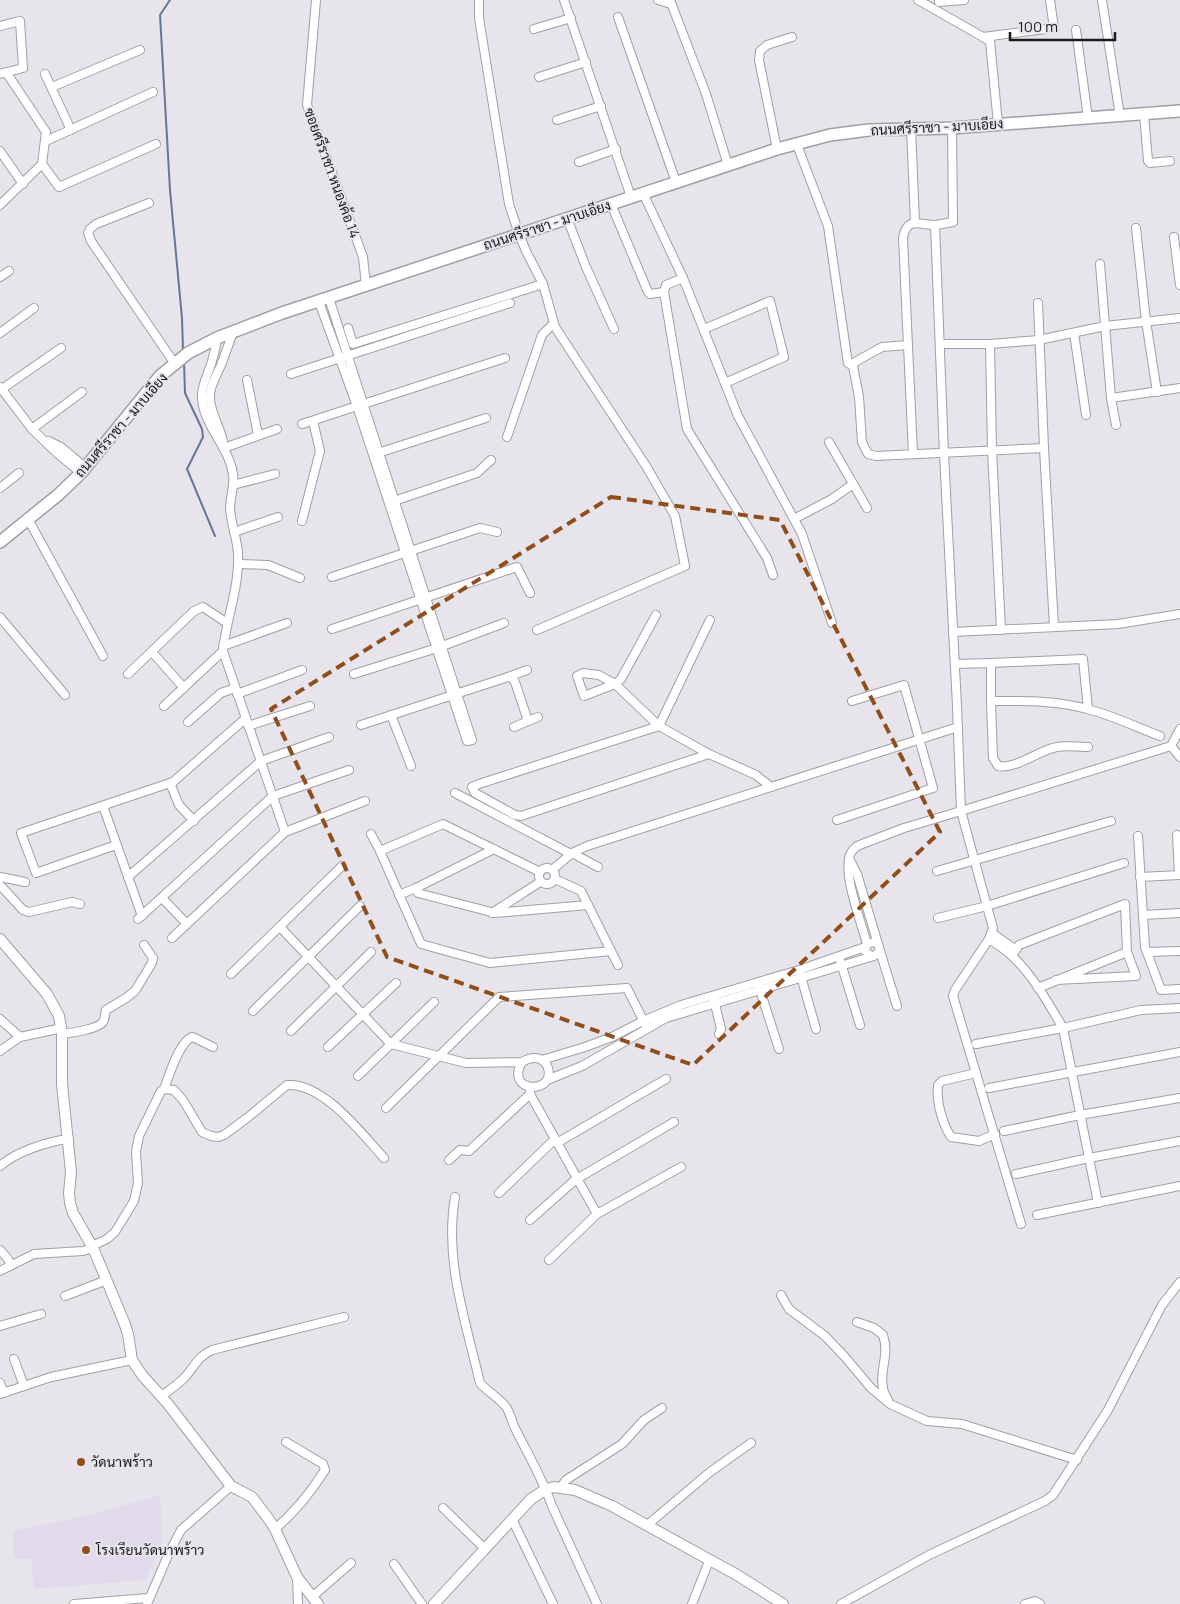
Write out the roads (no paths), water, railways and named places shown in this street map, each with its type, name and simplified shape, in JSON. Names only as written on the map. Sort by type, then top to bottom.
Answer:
[{"type":"main road","name":"ถนนศรีราชา - มาบเอียง","points":[[0,542],[58,495],[83,470],[160,376],[188,353],[217,338],[282,313],[777,149],[830,135],[869,130],[952,128],[1180,111]]},
{"type":"street","name":"ซอยศรีราชา หนองค้อ 14","points":[[316,0],[307,105],[363,257],[366,285]]},
{"type":"street","points":[[479,0],[478,18],[509,204],[526,251],[543,284],[554,324],[646,466],[675,516],[685,566],[538,630]]},
{"type":"street","points":[[564,0],[632,197]]},
{"type":"street","points":[[658,0],[670,2],[706,94],[728,165]]},
{"type":"street","points":[[918,0],[938,4],[964,0]]},
{"type":"street","points":[[983,37],[1054,28],[1050,0]]},
{"type":"street","points":[[1102,0],[1120,116]]},
{"type":"street","points":[[938,4],[990,41],[998,124]]},
{"type":"street","points":[[618,17],[676,182]]},
{"type":"street","points":[[534,29],[571,18]]},
{"type":"street","points":[[0,26],[20,21],[23,68],[3,73],[46,132],[42,164],[0,205]]},
{"type":"street","points":[[1076,30],[1088,118]]},
{"type":"street","points":[[777,149],[759,60],[760,51],[767,46],[792,36]]},
{"type":"street","points":[[52,88],[140,50]]},
{"type":"street","points":[[539,76],[586,62]]},
{"type":"street","points":[[45,74],[71,130]]},
{"type":"street","points":[[46,141],[153,92]]},
{"type":"street","points":[[557,120],[601,106]]},
{"type":"street","points":[[1144,114],[1148,161],[1150,163],[1170,161]]},
{"type":"street","points":[[911,128],[915,223]]},
{"type":"street","points":[[913,454],[903,238],[904,230],[908,225],[915,223],[935,225],[953,222],[952,128]]},
{"type":"street","points":[[42,164],[59,187],[156,144]]},
{"type":"street","points":[[796,145],[828,226],[848,363],[853,366]]},
{"type":"street","points":[[580,162],[616,150]]},
{"type":"street","points":[[0,152],[23,184]]},
{"type":"street","points":[[643,193],[683,278],[738,416],[802,534],[832,623]]},
{"type":"street","points":[[149,203],[96,224],[88,233],[91,241],[175,364]]},
{"type":"street","points":[[611,204],[648,292],[650,294],[664,292]]},
{"type":"street","points":[[567,218],[614,330]]},
{"type":"street","points":[[935,225],[961,811],[993,928],[991,936],[955,990],[953,996],[1021,1224]]},
{"type":"street","points":[[1136,228],[1146,322],[1157,392]]},
{"type":"street","points":[[1174,237],[1180,285]]},
{"type":"street","points":[[1100,264],[1111,398],[1116,425]]},
{"type":"street","points":[[0,277],[9,271]]},
{"type":"street","points":[[683,278],[666,285],[664,292],[686,429],[767,558],[773,575]]},
{"type":"street","points":[[348,328],[353,344],[543,284]]},
{"type":"street","points":[[324,300],[439,647],[467,741],[472,740],[454,694]]},
{"type":"street","points":[[704,329],[770,301],[784,357],[725,383]]},
{"type":"street","points":[[291,374],[510,303]]},
{"type":"street","points":[[1038,303],[1054,627]]},
{"type":"street","points":[[0,334],[34,308]]},
{"type":"street","points":[[940,344],[990,344],[1040,340],[1105,326],[1180,318]]},
{"type":"street","points":[[507,437],[542,335],[554,324]]},
{"type":"street","points":[[224,448],[223,436],[211,406],[211,385],[216,372],[220,368],[233,332]]},
{"type":"street","points":[[1074,333],[1086,415]]},
{"type":"street","points":[[217,338],[212,362],[201,395],[203,408],[211,428],[224,448],[231,464],[233,485],[230,500],[231,516],[238,553],[238,564],[236,586],[223,648],[285,832]]},
{"type":"street","points":[[990,344],[992,450],[1001,630]]},
{"type":"street","points":[[908,345],[882,347],[855,362],[853,366],[862,442],[868,454],[876,456],[944,454],[1044,448]]},
{"type":"street","points":[[61,348],[1,388],[32,429],[60,447],[83,470]]},
{"type":"street","points":[[302,424],[505,358]]},
{"type":"street","points":[[247,380],[258,435]]},
{"type":"street","points":[[1111,398],[1180,388]]},
{"type":"street","points":[[32,429],[82,392]]},
{"type":"street","points":[[376,453],[486,418]]},
{"type":"street","points":[[302,521],[320,451],[313,421]]},
{"type":"street","points":[[224,448],[277,429]]},
{"type":"street","points":[[829,442],[867,508]]},
{"type":"street","points":[[391,502],[477,473],[491,460]]},
{"type":"street","points":[[0,488],[19,473]]},
{"type":"street","points":[[233,485],[275,474]]},
{"type":"street","points":[[794,518],[832,499],[853,484]]},
{"type":"street","points":[[234,532],[278,517]]},
{"type":"street","points":[[28,519],[103,656]]},
{"type":"street","points":[[332,577],[480,528],[497,532]]},
{"type":"street","points":[[238,564],[268,565],[300,578]]},
{"type":"street","points":[[332,629],[517,567],[530,594]]},
{"type":"street","points":[[128,674],[194,611],[203,607],[227,623]]},
{"type":"street","points":[[954,632],[1118,624],[1180,614]]},
{"type":"street","points":[[656,615],[622,679],[615,684],[584,696],[577,676],[583,673],[599,675],[615,684],[659,726],[709,754],[756,776],[771,787]]},
{"type":"street","points":[[0,618],[66,695]]},
{"type":"street","points":[[709,754],[521,816],[515,816],[475,793],[472,787],[659,726],[710,620]]},
{"type":"street","points":[[164,706],[223,648],[287,623]]},
{"type":"street","points":[[354,674],[439,647],[504,623]]},
{"type":"street","points":[[152,652],[184,688]]},
{"type":"street","points":[[955,664],[1082,659],[1088,709]]},
{"type":"street","points":[[991,663],[993,758],[998,766],[1002,767],[1015,763],[1056,747],[1088,747]]},
{"type":"street","points":[[188,722],[221,693],[236,691],[302,670]]},
{"type":"street","points":[[360,725],[527,670]]},
{"type":"street","points":[[508,677],[512,678],[514,682],[528,721]]},
{"type":"street","points":[[838,820],[933,788],[904,685],[852,701]]},
{"type":"street","points":[[991,701],[1031,701],[1066,704],[1088,709],[1160,736]]},
{"type":"street","points":[[116,845],[36,873],[21,834],[170,783],[247,722],[310,706]]},
{"type":"street","points":[[392,715],[411,766]]},
{"type":"street","points":[[514,727],[538,718]]},
{"type":"street","points":[[552,870],[571,853],[587,846],[958,728]]},
{"type":"street","points":[[870,956],[865,951],[866,945],[849,877],[849,858],[852,851],[858,846],[904,828],[1171,746],[1180,729]]},
{"type":"street","points":[[128,877],[261,761],[329,737]]},
{"type":"street","points":[[1171,746],[1180,757]]},
{"type":"street","points":[[103,806],[140,918],[273,796],[349,770]]},
{"type":"street","points":[[170,783],[179,804],[194,821]]},
{"type":"street","points":[[455,793],[598,866]]},
{"type":"street","points":[[172,938],[285,832],[365,801]]},
{"type":"street","points":[[937,872],[1111,821]]},
{"type":"street","points":[[380,851],[443,824],[540,872]]},
{"type":"street","points":[[371,834],[422,944],[490,963],[610,951]]},
{"type":"street","points":[[1138,836],[1145,947],[1161,990],[1180,989]]},
{"type":"street","points":[[1140,877],[1180,875],[1177,836]]},
{"type":"street","points":[[399,895],[494,849]]},
{"type":"street","points":[[849,858],[857,874],[897,1006]]},
{"type":"street","points":[[938,918],[987,906],[1124,863]]},
{"type":"street","points":[[231,974],[342,866]]},
{"type":"street","points":[[545,868],[552,870],[555,875],[553,882],[546,884],[540,882],[540,872],[545,868]]},
{"type":"street","points":[[0,877],[25,882]]},
{"type":"street","points":[[554,879],[580,891],[618,965]]},
{"type":"street","points":[[492,912],[540,882]]},
{"type":"street","points":[[0,885],[23,910],[28,912],[72,902],[80,904]]},
{"type":"street","points":[[416,888],[418,893],[492,912],[588,905]]},
{"type":"street","points":[[162,898],[187,924]]},
{"type":"street","points":[[1014,953],[1019,945],[1125,904],[1127,952],[1136,976],[1056,980]]},
{"type":"street","points":[[253,1011],[360,906]]},
{"type":"street","points":[[1143,915],[1180,913]]},
{"type":"street","points":[[280,927],[391,1044],[466,1063],[522,1062]]},
{"type":"street","points":[[991,936],[1014,953],[1063,1028],[1098,1203]]},
{"type":"street","points":[[0,939],[47,994],[54,1005],[62,1031],[62,1084],[69,1138],[70,1203],[73,1213],[93,1247],[126,1329],[132,1360],[231,1486],[252,1498],[276,1529],[297,1577],[315,1601],[351,1563]]},
{"type":"street","points":[[449,1160],[460,1150],[469,1151],[530,1091],[547,1080],[582,1066],[666,1018],[760,990],[870,942],[879,947]]},
{"type":"street","points":[[0,1051],[20,1037],[92,1028],[101,1024],[104,1021],[106,1010],[135,991],[152,963],[153,958],[144,945]]},
{"type":"street","points":[[542,1060],[585,1048],[681,1005],[757,982],[842,965],[878,954],[879,947]]},
{"type":"street","points":[[1147,952],[1180,951]]},
{"type":"street","points":[[291,1031],[371,952]]},
{"type":"street","points":[[1038,988],[1127,952]]},
{"type":"street","points":[[839,956],[860,1025]]},
{"type":"street","points":[[800,974],[816,1029]]},
{"type":"street","points":[[757,982],[779,1049]]},
{"type":"street","points":[[328,1047],[396,983]]},
{"type":"street","points":[[386,1108],[499,997],[627,988],[648,1030]]},
{"type":"street","points":[[713,995],[721,1029],[719,1034]]},
{"type":"street","points":[[358,1076],[434,1002]]},
{"type":"street","points":[[976,1044],[1063,1028],[1141,1010],[1180,1008]]},
{"type":"street","points":[[0,1020],[20,1037]]},
{"type":"street","points":[[0,1271],[34,1254],[93,1247],[115,1232],[134,1201],[138,1183],[136,1152],[139,1136],[164,1089],[177,1056],[186,1040],[192,1037],[213,1047]]},
{"type":"street","points":[[989,1088],[1180,1052]]},
{"type":"street","points":[[547,1080],[549,1073],[547,1065],[542,1060],[535,1057],[528,1058],[522,1062],[518,1076],[530,1091],[597,1214]]},
{"type":"street","points":[[976,1073],[942,1081],[938,1084],[938,1099],[943,1120],[951,1137],[979,1141],[995,1134]]},
{"type":"street","points":[[499,1193],[556,1141],[666,1079]]},
{"type":"street","points":[[164,1089],[174,1090],[183,1100],[202,1132],[211,1136],[224,1135],[287,1085],[311,1090],[335,1106],[384,1158]]},
{"type":"street","points":[[1004,1131],[1080,1115],[1180,1098]]},
{"type":"street","points":[[530,1220],[577,1179],[674,1122]]},
{"type":"street","points":[[0,1166],[5,1161],[39,1146],[69,1138]]},
{"type":"street","points":[[1016,1174],[1180,1141]]},
{"type":"street","points":[[549,1260],[597,1214],[681,1167]]},
{"type":"street","points":[[1037,1215],[1180,1186]]},
{"type":"street","points":[[455,1197],[452,1258],[454,1273],[480,1383],[509,1412],[513,1425],[546,1489],[597,1604]]},
{"type":"street","points":[[0,1250],[8,1259],[10,1265]]},
{"type":"street","points":[[65,1296],[106,1280]]},
{"type":"street","points":[[841,1604],[936,1552],[1045,1501],[1058,1489],[1108,1410],[1162,1305],[1180,1282]]},
{"type":"street","points":[[781,1295],[789,1309],[825,1336],[871,1388],[890,1404],[927,1420],[962,1424],[1077,1460]]},
{"type":"street","points":[[0,1326],[42,1314]]},
{"type":"street","points":[[161,1396],[175,1387],[202,1355],[212,1350],[344,1317]]},
{"type":"street","points":[[857,1322],[874,1328],[884,1335],[887,1351],[883,1366],[882,1389],[890,1404]]},
{"type":"street","points":[[14,1360],[24,1386]]},
{"type":"street","points":[[0,1383],[2,1393],[51,1378],[132,1360]]},
{"type":"street","points":[[561,1487],[566,1480],[622,1444],[644,1420],[662,1408]]},
{"type":"street","points":[[276,1529],[304,1500],[325,1470],[323,1464],[286,1442]]},
{"type":"street","points":[[646,1526],[710,1472],[751,1443]]},
{"type":"street","points":[[74,1604],[148,1601],[168,1553],[181,1530],[231,1486]]},
{"type":"street","points":[[434,1604],[531,1499],[546,1489],[561,1487],[574,1490],[612,1506],[737,1575],[783,1604]]},
{"type":"street","points":[[443,1508],[485,1549]]},
{"type":"street","points":[[512,1519],[553,1604]]},
{"type":"street","points":[[692,1604],[709,1561]]},
{"type":"street","points":[[394,1564],[422,1604]]},
{"type":"street","points":[[297,1577],[298,1604]]},
{"type":"street","points":[[1025,1604],[1035,1601],[1040,1604]]},
{"type":"waterway","points":[[170,0],[160,15],[170,190],[182,318],[183,350]]},
{"type":"waterway","points":[[184,362],[185,393],[202,429],[203,437],[187,469],[215,536]]},
{"type":"place","name":"วัดนาพร้าว","points":[[81,1462]]},
{"type":"place","name":"โรงเรียนวัดนาพร้าว","points":[[86,1550]]}]
